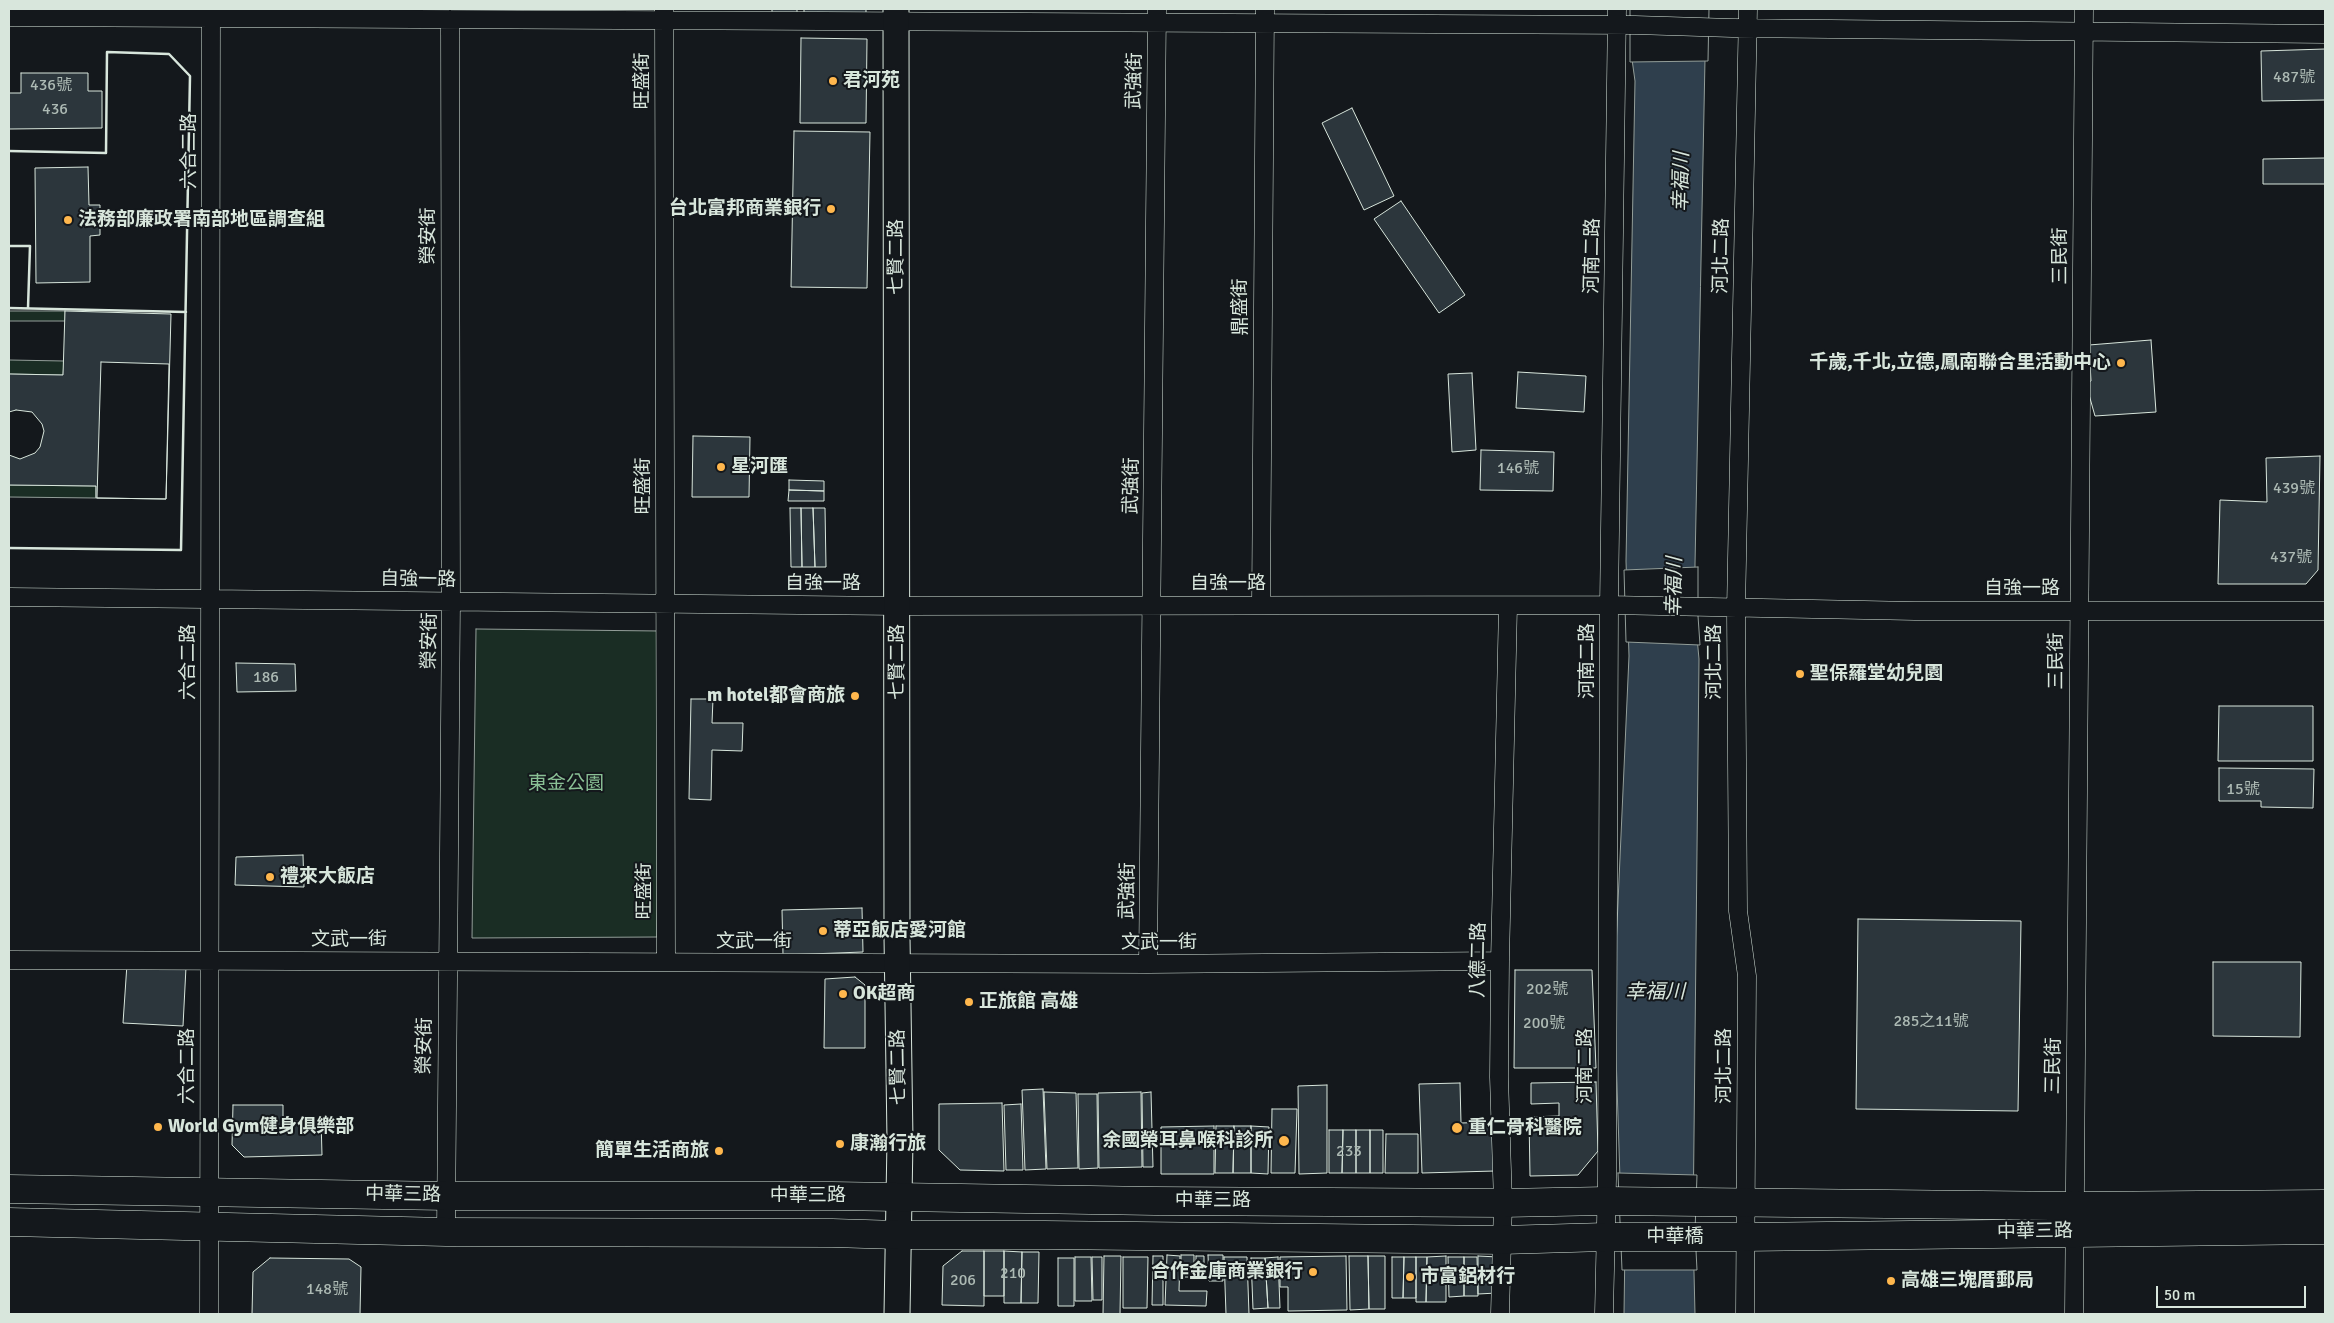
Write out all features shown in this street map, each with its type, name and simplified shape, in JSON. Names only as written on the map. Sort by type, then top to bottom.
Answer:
[{"type":"main road","name":"中華三路","points":[[9,1189],[209,1190],[446,1196],[898,1197],[1502,1203],[1606,1201]]},
{"type":"main road","name":"中華橋","points":[[1606,1201],[1744,1204]]},
{"type":"main road","name":"中華三路","points":[[1744,1204],[2325,1230]]},
{"type":"main road","name":"中華三路","points":[[1744,1237],[2325,1204]]},
{"type":"main road","name":"中華三路","points":[[9,1222],[210,1229],[446,1232],[818,1233],[898,1236],[1045,1235],[1502,1240],[1605,1237]]},
{"type":"main road","name":"中華橋","points":[[1605,1237],[1744,1237]]},
{"type":"street","name":"河北二路","points":[[1745,1314],[1744,1204],[1747,976],[1738,911],[1728,608],[1740,28],[1748,9]]},
{"type":"street","name":"三民街","points":[[2074,1314],[2084,9]]},
{"type":"street","points":[[9,17],[211,13],[450,19],[664,14],[1265,16],[1623,19],[1740,28],[2325,34]]},
{"type":"street","name":"六合二路","points":[[209,1314],[211,13]]},
{"type":"street","name":"旺盛街","points":[[664,14],[666,962]]},
{"type":"street","name":"七賢二路","points":[[896,15],[898,606],[897,1314]]},
{"type":"street","name":"武強街","points":[[1148,964],[1157,16]]},
{"type":"street","name":"鼎盛街","points":[[1261,606],[1265,16]]},
{"type":"street","name":"榮安街","points":[[446,1232],[451,601],[450,19]]},
{"type":"street","name":"河南二路","points":[[1604,1314],[1609,605],[1623,19]]},
{"type":"street","name":"自強一路","points":[[9,597],[898,606],[1609,605],[1728,608],[2325,611]]},
{"type":"street","name":"八德二路","points":[[1500,1314],[1502,1203],[1499,1077],[1500,960],[1508,606]]},
{"type":"street","name":"文武一街","points":[[9,960],[1148,964],[1500,960]]},
{"type":"green space","points":[[9,311],[65,311],[65,321],[9,321]]},
{"type":"green space","points":[[9,360],[64,361],[63,375],[9,374]]},
{"type":"green space","points":[[9,485],[96,486],[96,498],[9,497]]},
{"type":"green space","name":"東金公園","points":[[476,629],[660,631],[657,937],[472,938]]},
{"type":"water","name":"幸福川","points":[[1706,9],[1695,564],[1695,616],[1699,659],[1693,1231],[1695,1314],[1624,1314],[1625,1242],[1620,1179],[1614,992],[1629,656],[1626,561],[1635,81],[1631,52]]},
{"type":"pier","points":[[1630,9],[1709,9],[1708,61],[1630,62]]},
{"type":"pier","points":[[1698,567],[1700,645],[1626,642],[1624,570]]},
{"type":"pier","points":[[1618,1173],[1697,1175],[1695,1231],[1697,1270],[1622,1270]]},
{"type":"building","points":[[772,9],[797,9],[797,13],[772,14]]},
{"type":"building","points":[[804,9],[866,9],[866,13],[804,13]]},
{"type":"building","name":"君河苑","points":[[801,38],[867,39],[866,123],[800,123]]},
{"type":"building","points":[[2325,49],[2325,100],[2262,101],[2261,51]]},
{"type":"building","points":[[21,73],[88,73],[88,91],[102,91],[102,128],[9,129],[9,93],[21,93]]},
{"type":"building","points":[[1352,108],[1394,196],[1364,210],[1322,123]]},
{"type":"building","name":"台北富邦商業銀行","points":[[794,131],[870,132],[867,288],[791,287]]},
{"type":"building","points":[[2325,158],[2325,184],[2263,184],[2263,159]]},
{"type":"building","name":"法務部廉政署南部地區調查組","points":[[88,167],[89,205],[100,205],[100,235],[90,236],[90,282],[36,283],[35,168]]},
{"type":"building","points":[[1401,201],[1465,295],[1439,313],[1374,219]]},
{"type":"building","points":[[65,311],[171,314],[166,499],[96,498],[96,486],[9,485],[9,374],[63,375]],"holes":[[[101,362],[169,364],[166,499],[97,498]]]},
{"type":"building","name":"千歲,千北,立德,鳳南聯合里活動中心","points":[[2151,340],[2156,412],[2095,416],[2086,384],[2091,381],[2089,345]]},
{"type":"building","points":[[1518,372],[1586,376],[1584,412],[1516,408]]},
{"type":"building","points":[[1472,373],[1476,450],[1452,452],[1448,374]]},
{"type":"building","points":[[16,410],[32,412],[42,424],[44,431],[40,447],[35,453],[20,459],[9,455],[9,412]]},
{"type":"building","name":"星河匯","points":[[693,436],[750,437],[749,497],[692,497]]},
{"type":"building","points":[[1481,450],[1554,452],[1553,491],[1480,490]]},
{"type":"building","points":[[2320,456],[2318,570],[2306,584],[2218,584],[2220,500],[2267,502],[2266,458]]},
{"type":"building","points":[[789,480],[824,481],[824,491],[789,490]]},
{"type":"building","points":[[789,490],[824,491],[824,501],[788,501]]},
{"type":"building","points":[[790,508],[801,508],[802,567],[791,567]]},
{"type":"building","points":[[801,508],[813,508],[815,567],[802,567]]},
{"type":"building","points":[[813,508],[825,508],[826,567],[815,567]]},
{"type":"building","points":[[236,663],[295,664],[296,691],[237,692]]},
{"type":"building","points":[[691,699],[713,699],[712,723],[743,723],[742,751],[712,750],[711,800],[689,799]]},
{"type":"building","points":[[2219,706],[2313,706],[2313,761],[2218,761]]},
{"type":"building","points":[[2219,768],[2314,769],[2313,808],[2261,807],[2261,801],[2219,801]]},
{"type":"building","name":"禮來大飯店","points":[[303,855],[304,887],[235,885],[236,857]]},
{"type":"building","name":"蒂亞飯店愛河館","points":[[862,908],[863,952],[783,955],[782,910]]},
{"type":"building","points":[[1858,919],[2021,921],[2018,1111],[1856,1109]]},
{"type":"building","points":[[2213,962],[2301,962],[2300,1037],[2213,1036]]},
{"type":"building","points":[[127,964],[186,967],[183,1026],[123,1023]]},
{"type":"building","points":[[1515,970],[1592,970],[1596,1068],[1514,1068]]},
{"type":"building","points":[[855,977],[865,985],[865,1048],[824,1048],[825,979]]},
{"type":"building","points":[[1596,1082],[1598,1151],[1578,1175],[1530,1176],[1529,1117],[1559,1116],[1559,1103],[1531,1104],[1531,1083]]},
{"type":"building","name":"重仁骨科醫院","points":[[1460,1083],[1461,1123],[1494,1122],[1495,1171],[1422,1173],[1419,1084]]},
{"type":"building","points":[[1327,1085],[1327,1173],[1299,1174],[1298,1086]]},
{"type":"building","points":[[1043,1089],[1046,1169],[1025,1170],[1022,1090]]},
{"type":"building","points":[[1044,1092],[1076,1093],[1078,1168],[1047,1169]]},
{"type":"building","points":[[1141,1092],[1142,1167],[1099,1168],[1098,1093]]},
{"type":"building","points":[[1151,1092],[1153,1167],[1143,1167],[1142,1093]]},
{"type":"building","points":[[1078,1094],[1097,1094],[1098,1168],[1079,1169]]},
{"type":"building","points":[[1002,1103],[1004,1171],[960,1170],[939,1150],[939,1104]]},
{"type":"building","points":[[1021,1104],[1023,1170],[1006,1170],[1004,1105]]},
{"type":"building","points":[[233,1105],[283,1105],[283,1122],[321,1120],[322,1155],[244,1157],[232,1145]]},
{"type":"building","name":"余國榮耳鼻喉科診所","points":[[1272,1109],[1297,1109],[1295,1173],[1271,1173]]},
{"type":"building","points":[[1214,1126],[1214,1174],[1161,1174],[1161,1127]]},
{"type":"building","points":[[1216,1126],[1234,1126],[1233,1173],[1215,1173]]},
{"type":"building","points":[[1234,1126],[1251,1126],[1251,1173],[1233,1173]]},
{"type":"building","points":[[1251,1126],[1269,1127],[1268,1174],[1251,1173]]},
{"type":"building","points":[[1329,1130],[1343,1130],[1342,1173],[1329,1173]]},
{"type":"building","points":[[1343,1130],[1356,1130],[1356,1173],[1342,1173]]},
{"type":"building","points":[[1356,1130],[1370,1130],[1370,1173],[1356,1173]]},
{"type":"building","points":[[1370,1130],[1383,1130],[1383,1173],[1370,1173]]},
{"type":"building","points":[[1386,1134],[1418,1134],[1418,1173],[1385,1173]]},
{"type":"building","points":[[962,1251],[984,1251],[984,1306],[942,1305],[943,1266]]},
{"type":"building","points":[[984,1251],[1004,1251],[1004,1296],[984,1296]]},
{"type":"building","points":[[1004,1251],[1022,1252],[1021,1303],[1004,1303]]},
{"type":"building","points":[[1022,1252],[1039,1252],[1038,1303],[1021,1303]]},
{"type":"building","points":[[1167,1255],[1180,1256],[1179,1291],[1207,1291],[1206,1306],[1165,1305]]},
{"type":"building","points":[[1181,1255],[1194,1255],[1194,1277],[1181,1277]]},
{"type":"building","points":[[1208,1255],[1223,1255],[1223,1281],[1209,1281]]},
{"type":"building","points":[[1104,1256],[1121,1256],[1120,1314],[1103,1314]]},
{"type":"building","points":[[1153,1256],[1163,1256],[1163,1305],[1152,1305]]},
{"type":"building","points":[[1196,1256],[1204,1256],[1204,1277],[1196,1277]]},
{"type":"building","name":"合作金庫商業銀行","points":[[1346,1256],[1347,1310],[1288,1311],[1288,1287],[1280,1287],[1280,1257]]},
{"type":"building","points":[[1349,1256],[1368,1256],[1369,1309],[1350,1310]]},
{"type":"building","points":[[1368,1256],[1385,1256],[1385,1309],[1369,1309]]},
{"type":"building","points":[[1446,1256],[1446,1302],[1426,1302],[1427,1257]]},
{"type":"building","points":[[1478,1256],[1498,1257],[1497,1293],[1478,1294]]},
{"type":"building","points":[[1075,1257],[1091,1257],[1092,1301],[1075,1301]]},
{"type":"building","points":[[1092,1257],[1102,1257],[1102,1300],[1093,1300]]},
{"type":"building","points":[[1123,1257],[1148,1257],[1147,1308],[1123,1308]]},
{"type":"building","points":[[1224,1257],[1247,1257],[1249,1314],[1226,1314]]},
{"type":"building","points":[[1278,1257],[1280,1308],[1268,1308],[1265,1258]]},
{"type":"building","points":[[1392,1257],[1404,1257],[1403,1298],[1392,1298]]},
{"type":"building","name":"市富鋁材行","points":[[1404,1257],[1416,1257],[1416,1298],[1403,1298]]},
{"type":"building","points":[[1416,1257],[1427,1257],[1426,1302],[1416,1302]]},
{"type":"building","points":[[1448,1257],[1464,1257],[1464,1296],[1449,1297]]},
{"type":"building","points":[[1464,1257],[1477,1257],[1478,1296],[1464,1296]]},
{"type":"building","points":[[270,1258],[349,1259],[361,1267],[360,1314],[252,1314],[253,1272]]},
{"type":"building","points":[[1058,1258],[1074,1258],[1074,1306],[1058,1306]]},
{"type":"building","points":[[1251,1258],[1265,1258],[1268,1308],[1253,1309]]},
{"type":"wall","points":[[9,151],[106,153],[107,52],[169,54],[190,76],[181,550],[9,548]]},
{"type":"wall","points":[[9,246],[30,246],[28,308]]},
{"type":"wall","points":[[9,308],[186,312]]},
{"type":"place","name":"君河苑","points":[[833,81]]},
{"type":"place","name":"台北富邦商業銀行","points":[[831,209]]},
{"type":"place","name":"法務部廉政署南部地區調查組","points":[[68,220]]},
{"type":"place","name":"千歲,千北,立德,鳳南聯合里活動中心","points":[[2121,363]]},
{"type":"place","name":"星河匯","points":[[721,467]]},
{"type":"place","name":"聖保羅堂幼兒園","points":[[1800,674]]},
{"type":"place","name":"m hotel都會商旅","points":[[855,696]]},
{"type":"place","name":"禮來大飯店","points":[[270,877]]},
{"type":"place","name":"蒂亞飯店愛河館","points":[[823,931]]},
{"type":"place","name":"OK超商","points":[[843,994]]},
{"type":"place","name":"正旅館 高雄","points":[[969,1002]]},
{"type":"place","name":"World Gym健身俱樂部","points":[[158,1127]]},
{"type":"place","name":"重仁骨科醫院","points":[[1457,1128]]},
{"type":"place","name":"余國榮耳鼻喉科診所","points":[[1284,1141]]},
{"type":"place","name":"康瀚行旅","points":[[840,1144]]},
{"type":"place","name":"簡單生活商旅","points":[[719,1151]]},
{"type":"place","name":"合作金庫商業銀行","points":[[1313,1272]]},
{"type":"place","name":"市富鋁材行","points":[[1410,1277]]},
{"type":"place","name":"高雄三塊厝郵局","points":[[1891,1281]]}]
